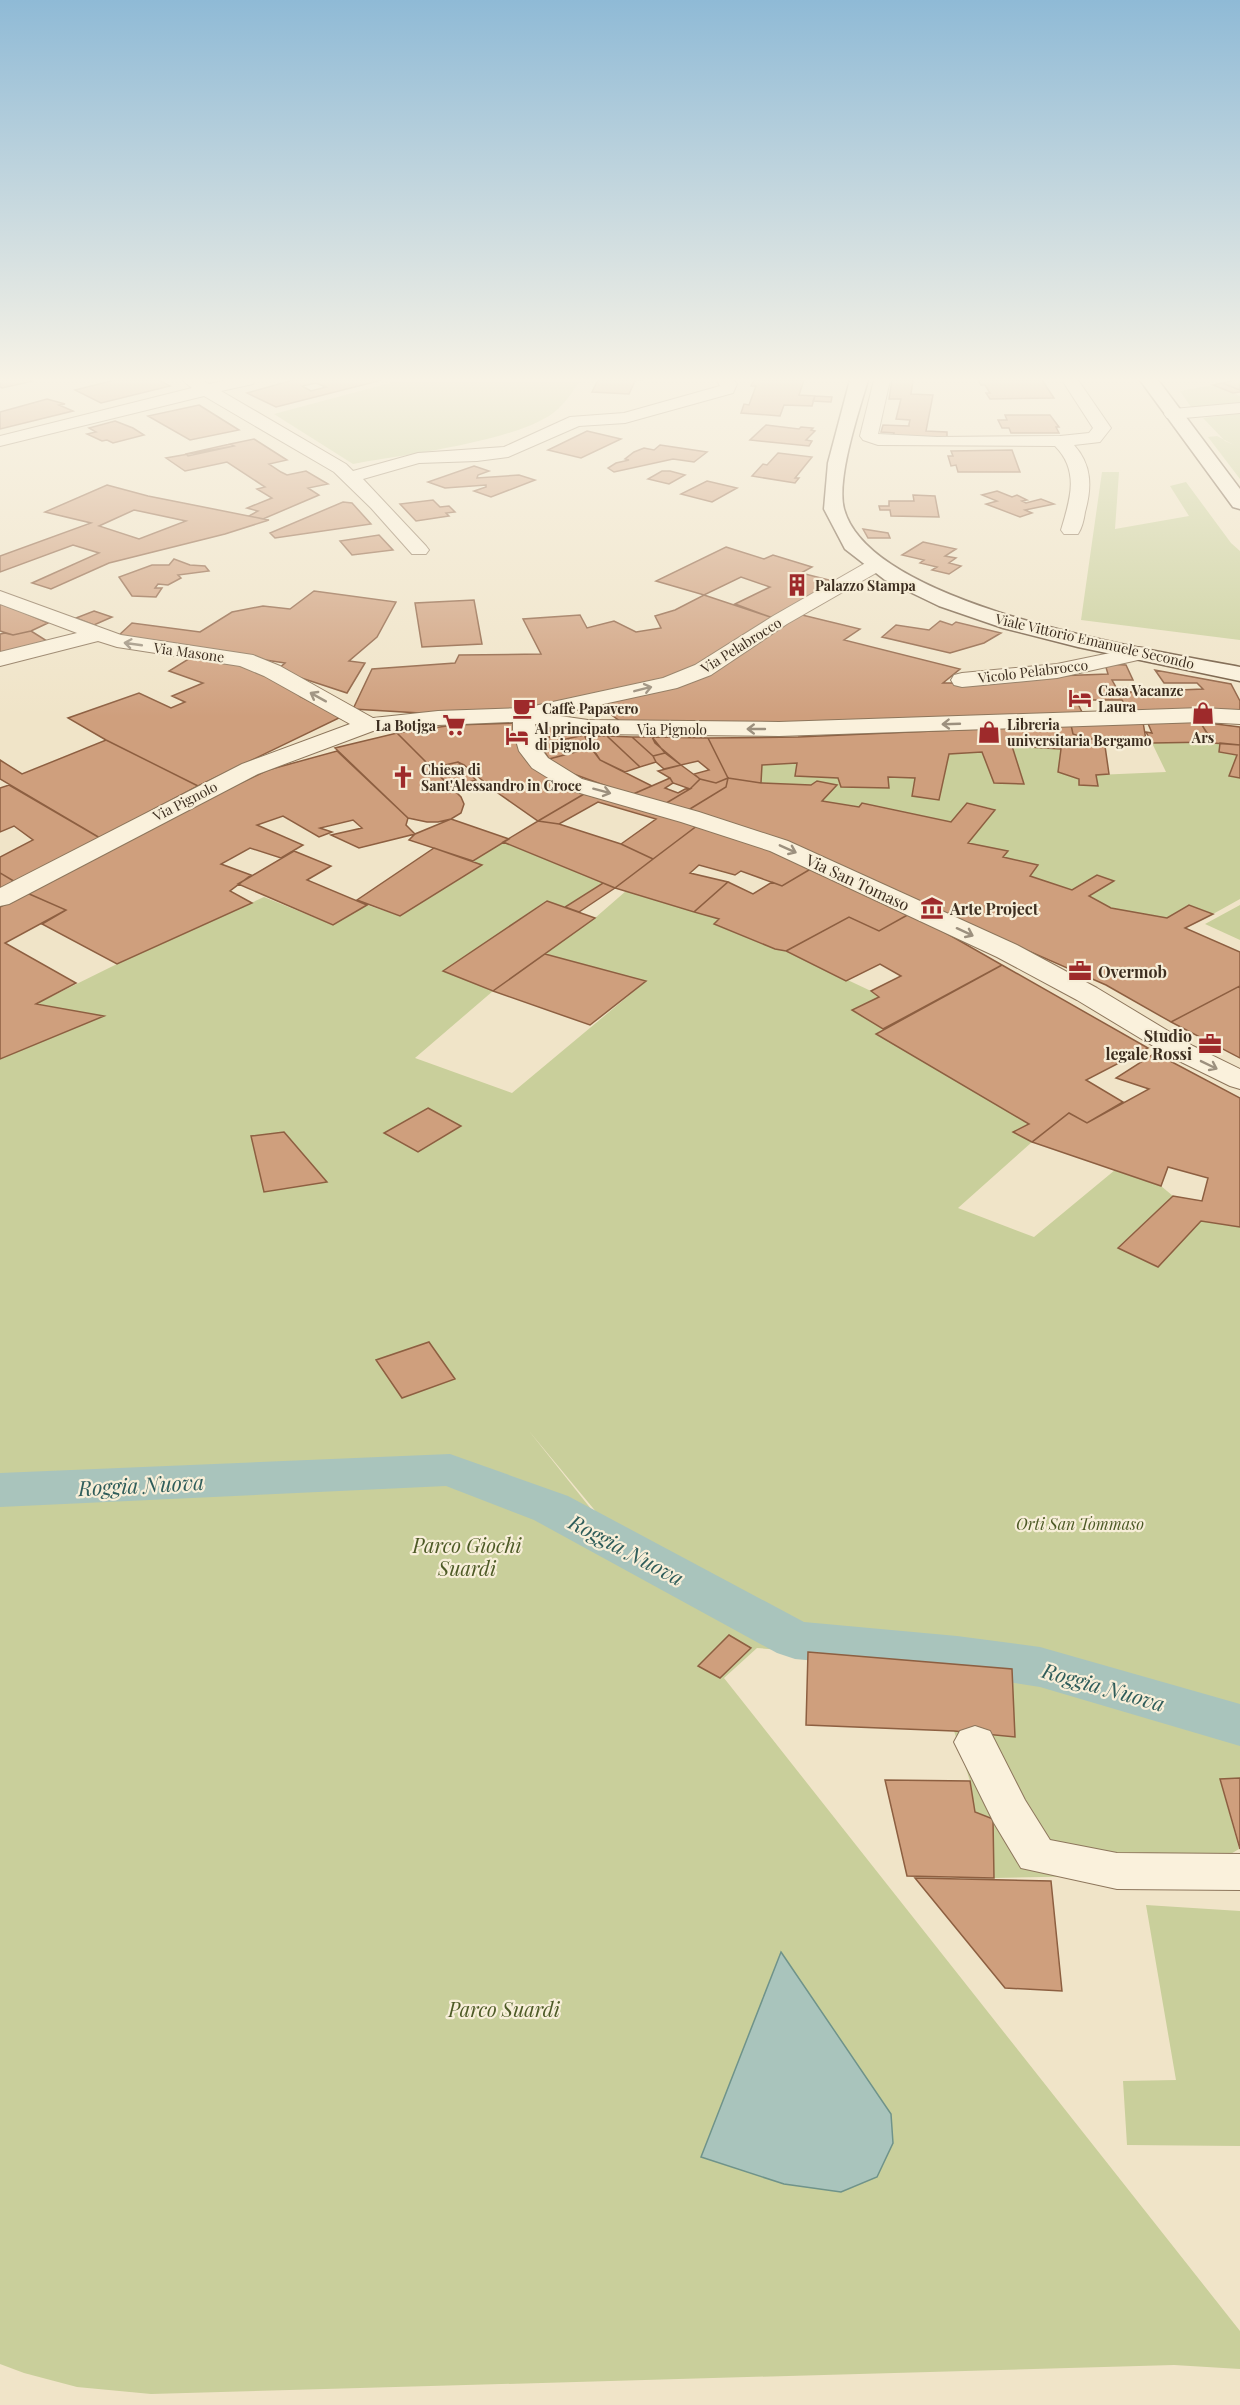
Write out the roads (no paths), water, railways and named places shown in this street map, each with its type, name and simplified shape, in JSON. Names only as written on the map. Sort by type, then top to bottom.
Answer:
[{"type":"street","points":[[365,492],[419,550]]},
{"type":"street","name":"Viale Vittorio Emanuele Secondo","points":[[833,492],[837,519],[850,540],[876,565],[924,592],[996,619],[1052,634],[1240,674]]},
{"type":"street","points":[[1071,530],[1081,492]]},
{"type":"street","name":"Via Pelabrocco","points":[[524,714],[669,683],[703,670],[780,620],[876,565]]},
{"type":"street","name":"Via Masone","points":[[0,597],[117,641],[245,660],[272,671],[369,725]]},
{"type":"street","points":[[0,659],[96,635]]},
{"type":"street","name":"Vicolo Pelabrocco","points":[[962,680],[1057,671],[1139,653]]},
{"type":"street","name":"Via Pignolo","points":[[0,898],[250,768],[369,725],[438,718],[524,714],[569,725],[658,729],[873,727],[1169,716],[1240,717]]},
{"type":"street","name":"Via San Tomaso","points":[[524,714],[524,730],[531,751],[540,763],[574,784],[779,846],[1007,951],[1087,994],[1183,1052],[1240,1080]]},
{"type":"street","points":[[975,1742],[1009,1811],[1036,1856],[1117,1871],[1240,1872]]},
{"type":"water","points":[[781,1952],[891,2114],[893,2143],[877,2177],[841,2192],[784,2184],[701,2157]]},
{"type":"waterway","name":"Roggia Nuova","points":[[0,1490],[450,1470],[551,1508],[795,1640],[957,1655],[1040,1667],[1240,1725]]},
{"type":"place","name":"Palazzo Stampa","points":[[797,585]]},
{"type":"place","name":"Casa Vacanze Laura","points":[[1080,698]]},
{"type":"place","name":"Caffè Papavero","points":[[524,708]]},
{"type":"place","name":"Ars","points":[[1203,713]]},
{"type":"place","name":"La Botjga","points":[[454,725]]},
{"type":"place","name":"Libreria universitaria Bergamo","points":[[989,732]]},
{"type":"place","name":"Al principato di pignolo","points":[[517,736]]},
{"type":"place","name":"Chiesa di Sant'Alessandro in Croce","points":[[403,777]]},
{"type":"place","name":"Arte Project","points":[[932,908]]},
{"type":"place","name":"Overmob","points":[[1080,971]]},
{"type":"place","name":"Studio legale Rossi","points":[[1210,1044]]},
{"type":"park label","name":"Orti San Tommaso","points":[[1080,1523]]},
{"type":"park label","name":"Parco Giochi Suardi","points":[[467,1556]]},
{"type":"park label","name":"Parco Suardi","points":[[504,2008]]}]
